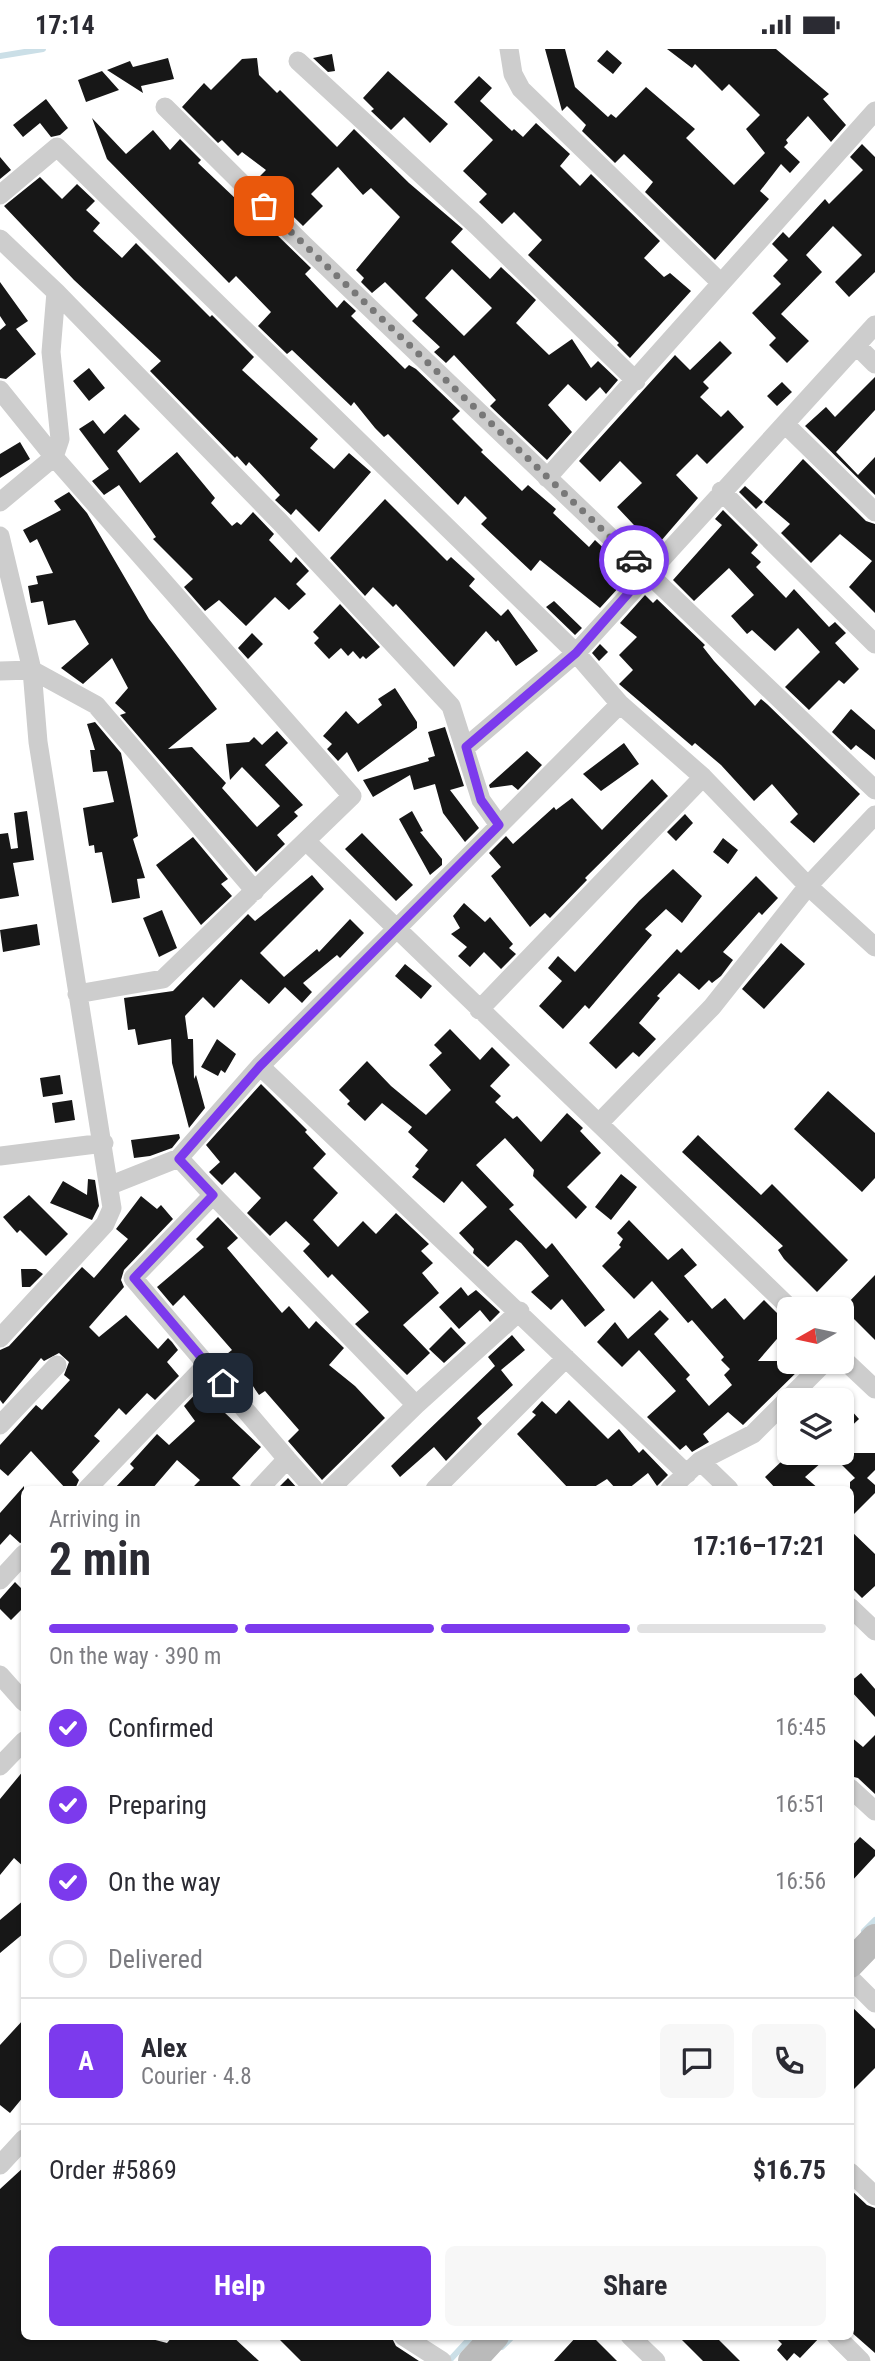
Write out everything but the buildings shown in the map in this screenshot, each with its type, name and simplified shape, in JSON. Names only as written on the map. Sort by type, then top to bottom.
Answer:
[{"type":"street","points":[[509,49],[513,74],[521,89],[720,282]]},
{"type":"street","points":[[298,61],[476,225],[636,381]]},
{"type":"street","points":[[165,107],[547,478],[875,790]]},
{"type":"street","points":[[547,478],[875,111]]},
{"type":"street","points":[[0,195],[57,147],[576,653],[620,704],[703,777],[808,886],[875,947]]},
{"type":"street","points":[[0,239],[56,292],[451,706],[481,800],[499,825]]},
{"type":"street","points":[[0,502],[54,457],[60,439],[51,352],[56,292]]},
{"type":"street","points":[[466,747],[576,653],[875,325]]},
{"type":"street","points":[[857,347],[875,364]]},
{"type":"street","points":[[0,390],[54,457],[352,796],[163,979],[77,994]]},
{"type":"street","points":[[785,423],[875,512]]},
{"type":"street","points":[[721,491],[875,644]]},
{"type":"street","points":[[0,536],[9,610],[32,670],[37,742],[111,1185],[112,1208],[105,1224],[0,1338]]},
{"type":"street","points":[[0,671],[32,670],[96,705],[255,891]]},
{"type":"street","points":[[111,1185],[179,1159],[260,1066],[620,704]]},
{"type":"street","points":[[479,1010],[703,777]]},
{"type":"street","points":[[600,1122],[712,1007],[808,886],[875,815]]},
{"type":"street","points":[[306,841],[779,1297]]},
{"type":"street","points":[[260,1066],[520,1311],[566,1358],[694,1467],[724,1486]]},
{"type":"street","points":[[0,1156],[104,1143]]},
{"type":"street","points":[[179,1159],[416,1405]]},
{"type":"street","points":[[213,1195],[134,1278],[311,1486]]},
{"type":"street","points":[[333,1486],[416,1405],[520,1311]]},
{"type":"street","points":[[438,1486],[566,1358]]},
{"type":"street","points":[[90,1486],[207,1363]]},
{"type":"street","points":[[0,1425],[57,1365]]},
{"type":"street","points":[[854,1369],[875,1389]]},
{"type":"street","points":[[673,1486],[694,1467],[753,1434],[813,1374]]},
{"type":"street","points":[[262,1486],[287,1459]]},
{"type":"street","points":[[0,1580],[21,1557]]},
{"type":"street","points":[[854,1611],[875,1631]]},
{"type":"street","points":[[0,1675],[21,1699]]},
{"type":"street","points":[[0,1766],[21,1744]]},
{"type":"street","points":[[854,1791],[875,1811]]},
{"type":"street","points":[[854,1960],[875,1938]]},
{"type":"street","points":[[854,1982],[875,2003]]},
{"type":"street","points":[[0,2165],[21,2142]]},
{"type":"street","points":[[854,2176],[875,2196]]},
{"type":"street","points":[[409,2340],[442,2361]]},
{"type":"street","points":[[472,2361],[491,2340]]},
{"type":"street","points":[[634,2340],[656,2361]]},
{"type":"street","points":[[840,2340],[861,2361]]},
{"type":"waterway","points":[[0,56],[43,49]]},
{"type":"waterway","points":[[864,1931],[875,1920]]},
{"type":"waterway","points":[[449,2361],[468,2340]]},
{"type":"waterway","points":[[502,2347],[509,2340]]},
{"type":"way so far","points":[[264,206],[634,560]]},
{"type":"route","points":[[223,1383],[134,1278],[213,1195],[179,1159],[260,1066],[499,825],[481,800],[466,747],[576,653],[647,572],[634,560]]}]
